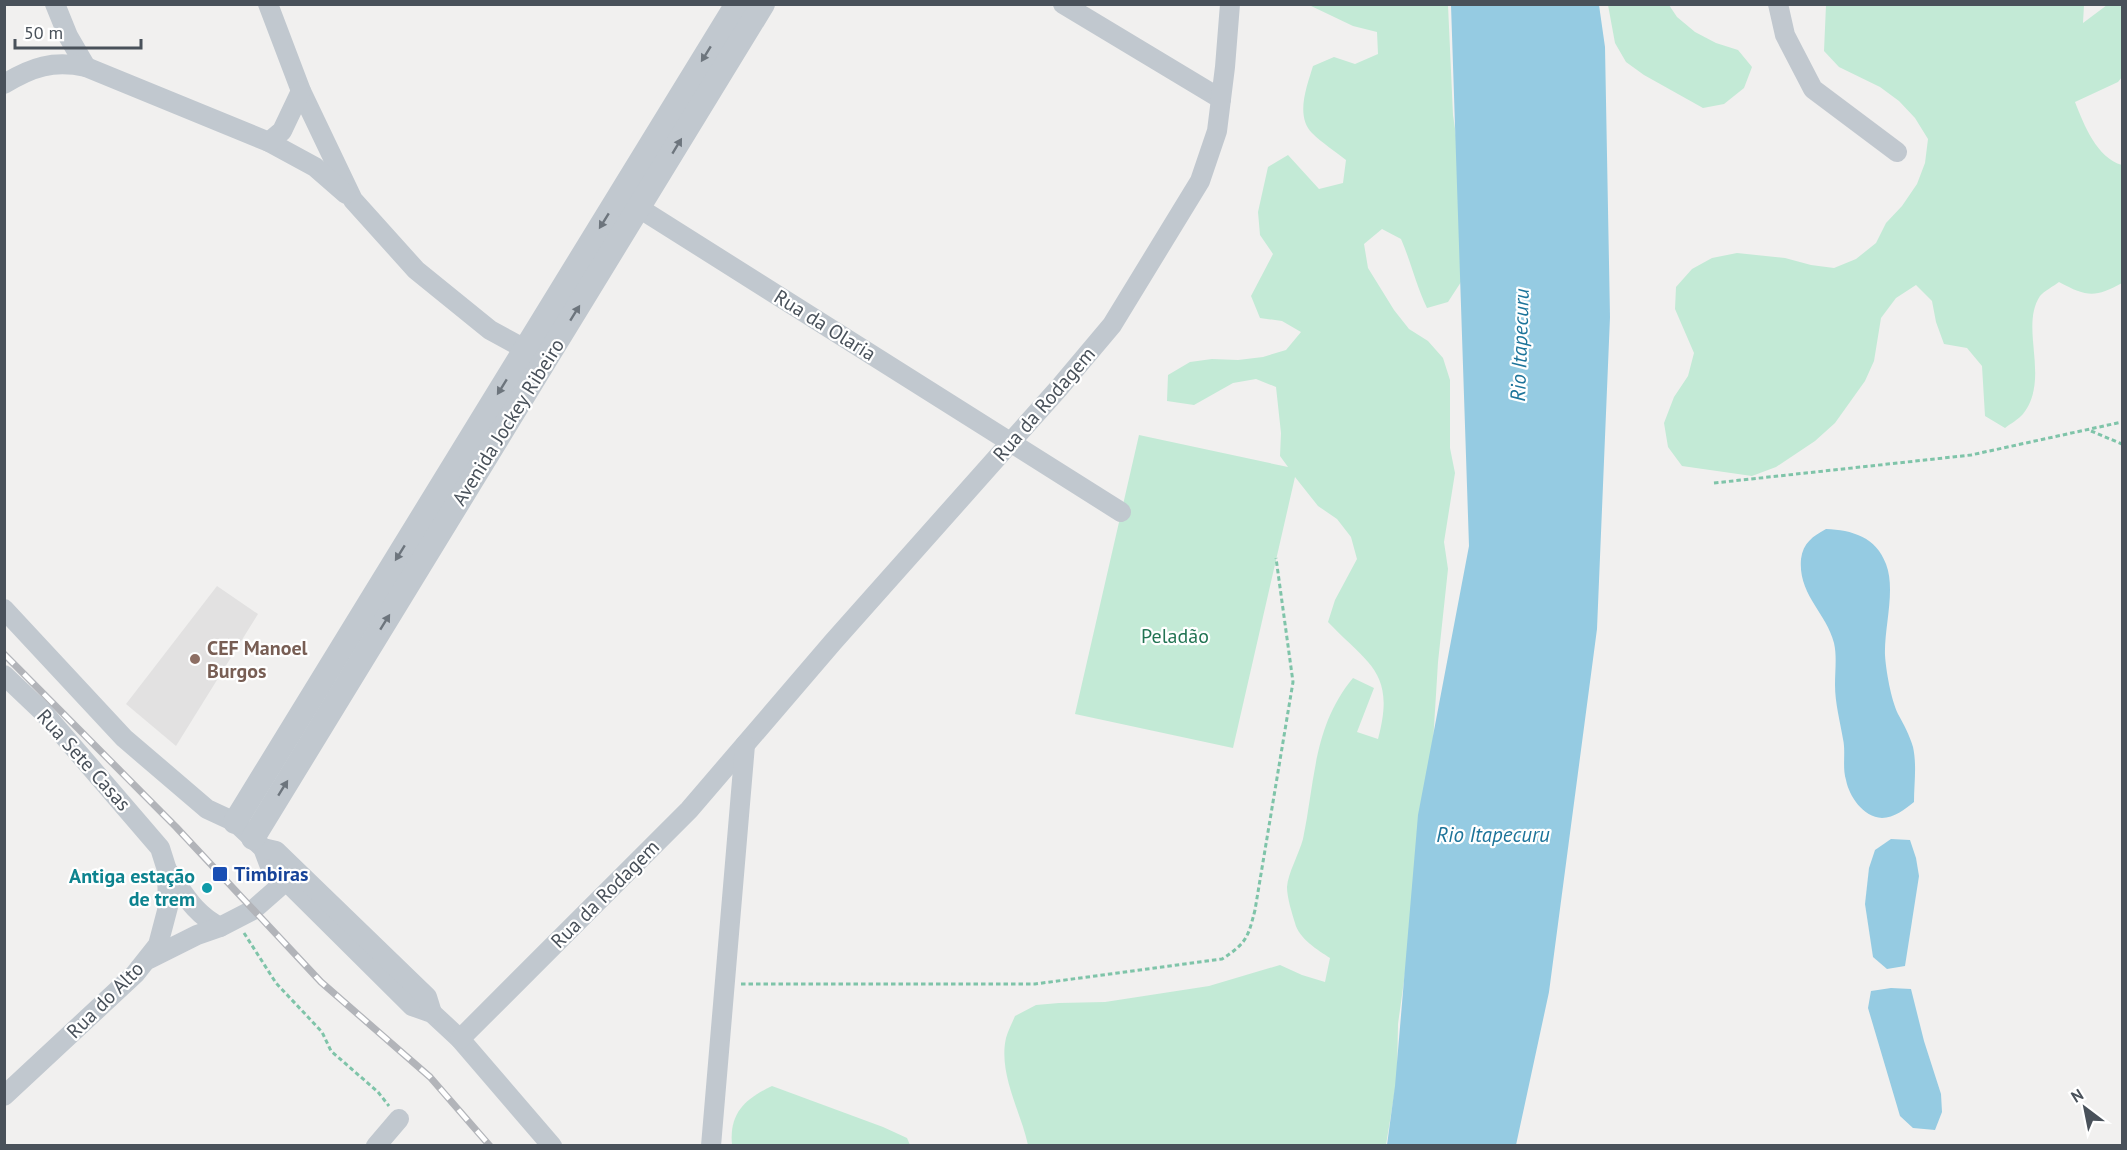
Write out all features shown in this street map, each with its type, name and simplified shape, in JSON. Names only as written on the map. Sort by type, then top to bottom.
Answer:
[{"type":"street","points":[[55,4],[68,36],[86,67]]},
{"type":"street","points":[[268,4],[301,91],[353,200]]},
{"type":"street","name":"Avenida Jockey Ribeiro","points":[[250,836],[525,349],[737,4]]},
{"type":"street","name":"Avenida Jockey Ribeiro","points":[[250,836],[763,4]]},
{"type":"street","points":[[1064,4],[1221,99]]},
{"type":"street","name":"Rua da Rodagem","points":[[460,1039],[689,810],[833,642],[1112,325],[1200,181],[1216,130],[1230,4]]},
{"type":"street","points":[[1779,4],[1785,35],[1813,89],[1897,152]]},
{"type":"street","points":[[4,84],[47,64],[66,63],[86,67],[269,142],[315,167],[353,200],[416,270],[490,330],[525,349]]},
{"type":"street","points":[[269,142],[282,131],[301,91]]},
{"type":"street","name":"Rua da Olaria","points":[[639,208],[1121,512]]},
{"type":"street","points":[[4,609],[124,738],[207,809],[276,851],[427,997],[432,1013]]},
{"type":"street","name":"Rua Sete Casas","points":[[4,675],[44,713],[160,848]]},
{"type":"street","points":[[711,1146],[745,745]]},
{"type":"street","points":[[250,836],[269,864],[411,1006],[432,1013],[460,1039],[552,1146]]},
{"type":"street","name":"Rua do Alto","points":[[4,1096],[135,974],[158,945],[168,907],[167,870],[160,848]]},
{"type":"street","points":[[167,870],[191,906],[205,919],[227,923]]},
{"type":"street","points":[[145,961],[253,910],[286,880]]},
{"type":"street","points":[[376,1146],[399,1119]]},
{"type":"path","points":[[1714,483],[1971,455],[2122,422]]},
{"type":"path","points":[[2091,430],[2122,444]]},
{"type":"path","points":[[725,984],[1035,984],[1222,958],[1237,949],[1249,935],[1255,910],[1293,682],[1276,558]]},
{"type":"path","points":[[227,923],[276,983],[322,1032],[331,1051],[378,1092],[399,1119]]},
{"type":"shaded area","name":"CEF Manoel Burgos","points":[[217,586],[258,614],[176,746],[126,704]]},
{"type":"green space","name":"Peladão","points":[[1309,5],[1448,5],[1453,115],[1460,163],[1461,282],[1448,302],[1427,308],[1401,239],[1382,229],[1364,244],[1368,268],[1394,310],[1409,329],[1428,341],[1443,358],[1450,380],[1450,448],[1455,473],[1444,542],[1448,569],[1438,662],[1432,759],[1398,1024],[1397,1078],[1386,1145],[1028,1145],[1011,1093],[1005,1065],[1006,1038],[1015,1016],[1036,1005],[1105,1002],[1209,986],[1280,965],[1325,982],[1330,958],[1309,943],[1297,929],[1289,901],[1288,882],[1303,839],[1318,755],[1330,715],[1353,678],[1374,688],[1357,732],[1378,739],[1384,698],[1381,684],[1367,660],[1328,622],[1335,600],[1357,559],[1351,537],[1337,519],[1318,506],[1295,477],[1233,748],[1075,714],[1139,435],[1288,467],[1280,456],[1281,433],[1276,387],[1256,379],[1233,383],[1194,405],[1167,401],[1168,375],[1190,362],[1263,357],[1286,350],[1301,332],[1282,321],[1260,318],[1251,296],[1273,254],[1260,235],[1258,212],[1268,167],[1288,155],[1319,189],[1343,183],[1346,160],[1312,133],[1304,118],[1304,101],[1308,83],[1313,66],[1334,57],[1355,64],[1378,54],[1377,32],[1353,26]]},
{"type":"green space","points":[[1608,5],[1669,5],[1677,17],[1695,32],[1716,43],[1738,50],[1752,67],[1744,88],[1724,104],[1703,108],[1644,75],[1626,62],[1615,43]]},
{"type":"green space","points":[[1826,5],[2084,5],[2083,23],[2107,5],[2122,5],[2122,77],[2118,82],[2075,102],[2092,140],[2105,155],[2122,165],[2122,283],[2105,291],[2091,294],[2077,291],[2059,282],[2040,296],[2034,309],[2032,323],[2035,385],[2031,400],[2023,414],[2005,428],[1985,416],[1982,366],[1967,348],[1944,344],[1932,301],[1916,285],[1896,298],[1881,318],[1874,361],[1865,381],[1835,423],[1815,441],[1776,467],[1752,476],[1682,466],[1668,447],[1664,423],[1674,397],[1688,376],[1694,353],[1675,309],[1676,287],[1692,269],[1712,258],[1737,253],[1785,258],[1834,268],[1856,259],[1876,243],[1886,223],[1902,206],[1917,184],[1925,163],[1928,139],[1915,118],[1899,101],[1880,87],[1839,67],[1824,51]]},
{"type":"green space","points":[[772,1086],[883,1127],[907,1138],[910,1145],[732,1145],[733,1124],[741,1108],[754,1096]]},
{"type":"water","name":"Rio Itapecuru","points":[[1451,5],[1599,5],[1605,47],[1610,317],[1597,629],[1549,992],[1516,1145],[1387,1145],[1395,1086],[1418,815],[1469,546]]},
{"type":"water","points":[[1826,529],[1854,533],[1869,541],[1882,555],[1889,574],[1886,669],[1895,708],[1913,747],[1915,768],[1914,802],[1899,813],[1886,818],[1875,817],[1863,810],[1854,799],[1848,786],[1844,770],[1844,744],[1836,698],[1834,643],[1808,593],[1801,572],[1802,553],[1806,544]]},
{"type":"water","points":[[1891,839],[1910,840],[1919,876],[1905,966],[1887,969],[1873,957],[1865,904],[1869,868],[1875,850]]},
{"type":"water","points":[[1891,988],[1911,989],[1941,1094],[1942,1112],[1935,1130],[1913,1128],[1900,1116],[1868,1008],[1871,991]]},
{"type":"railway","points":[[4,654],[176,827],[321,982],[430,1077],[490,1146]]},
{"type":"place","name":"CEF Manoel Burgos","points":[[195,659]]},
{"type":"place","name":"Timbiras","points":[[220,874]]},
{"type":"place","name":"Antiga estação de trem","points":[[207,888]]}]
